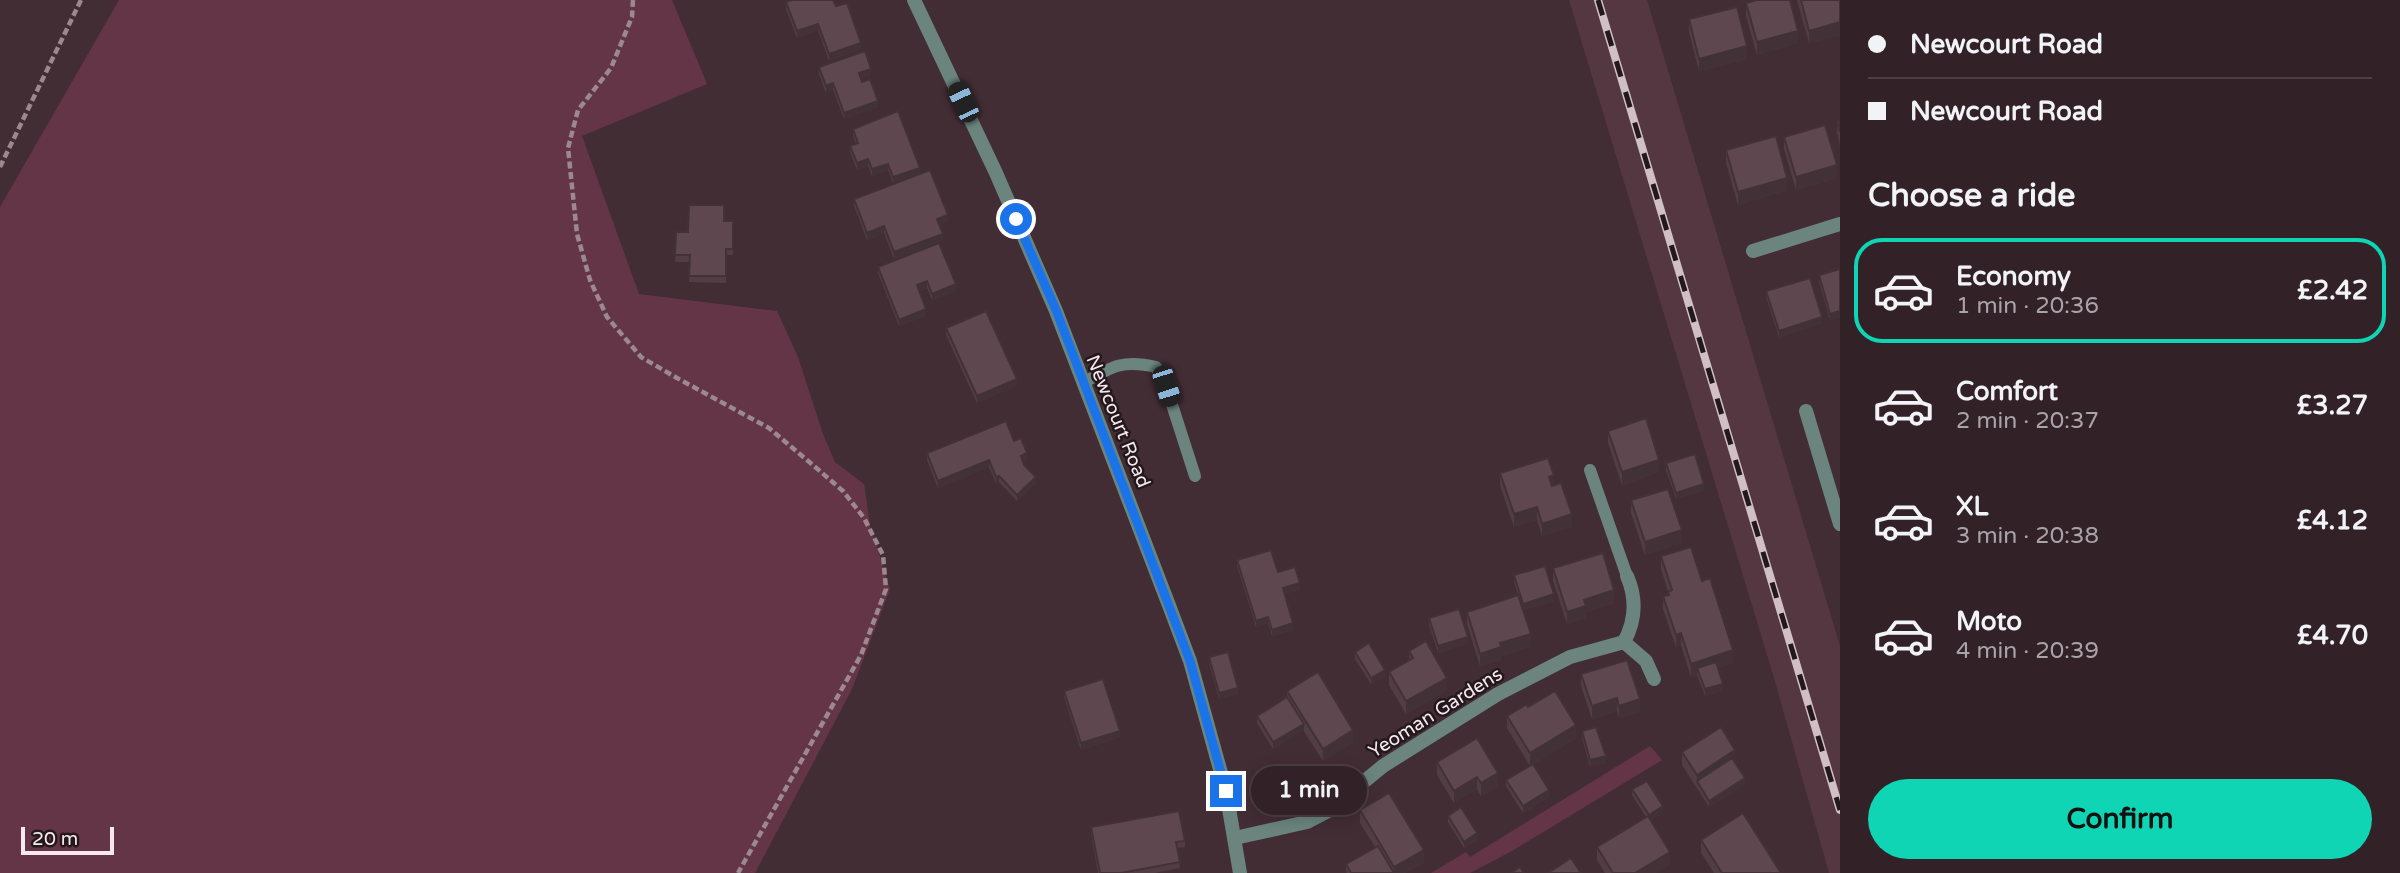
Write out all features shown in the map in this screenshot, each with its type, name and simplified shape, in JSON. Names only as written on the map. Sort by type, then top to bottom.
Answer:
[{"type":"street","name":"Newcourt Road","points":[[914,0],[1002,185],[1056,310],[1190,661],[1226,791],[1240,873]]},
{"type":"street","points":[[1753,251],[1840,224]]},
{"type":"street","points":[[1807,411],[1840,524]]},
{"type":"street","points":[[1627,576],[1634,609],[1630,630],[1624,642],[1646,661],[1654,679]]},
{"type":"street","name":"Yeoman Gardens","points":[[1235,838],[1307,822],[1328,811],[1384,766],[1498,694],[1570,657],[1624,642]]},
{"type":"lane","points":[[1083,383],[1109,368],[1134,362],[1156,368],[1166,386],[1195,476]]},
{"type":"lane","points":[[1590,470],[1627,576]]},
{"type":"path","points":[[0,167],[81,0]]},
{"type":"path","points":[[633,0],[632,18],[611,68],[578,110],[568,148],[577,234],[607,317],[641,357],[769,428],[843,491],[864,518],[883,555],[886,589],[862,655],[738,873]]},
{"type":"shaded area","points":[[119,0],[672,0],[707,84],[582,136],[639,294],[777,311],[798,357],[835,462],[864,484],[870,525],[890,589],[852,689],[755,873],[0,873],[0,207]]},
{"type":"shaded area","points":[[1569,0],[1647,0],[1840,646],[1840,873],[1829,873],[1774,678]]},
{"type":"shaded area","points":[[1650,746],[1662,760],[1512,851],[1470,873],[1431,873],[1466,852],[1470,857]]},
{"type":"building","points":[[833,0],[836,6],[847,3],[861,43],[829,54],[818,24],[797,31],[786,2]]},
{"type":"building","points":[[1757,0],[1790,0],[1798,31],[1757,42],[1746,3]]},
{"type":"building","points":[[1801,0],[1840,0],[1840,22],[1809,31]]},
{"type":"building","points":[[1737,7],[1747,46],[1699,59],[1689,19]]},
{"type":"building","points":[[865,51],[871,69],[859,73],[862,82],[870,79],[878,101],[844,113],[833,83],[826,86],[819,67]]},
{"type":"building","points":[[898,111],[920,168],[893,177],[888,164],[872,169],[868,159],[857,163],[850,146],[858,143],[853,129]]},
{"type":"building","points":[[1825,125],[1837,165],[1796,177],[1784,137]]},
{"type":"building","points":[[1776,136],[1787,178],[1738,192],[1726,150]]},
{"type":"building","points":[[930,170],[948,215],[937,219],[943,234],[894,252],[884,226],[867,233],[854,199]]},
{"type":"building","points":[[689,205],[724,205],[724,221],[733,221],[733,249],[726,249],[726,276],[689,276],[690,255],[675,255],[676,232],[688,232]]},
{"type":"building","points":[[939,243],[956,284],[932,294],[927,281],[917,285],[926,309],[899,320],[878,267]]},
{"type":"building","points":[[1840,269],[1840,311],[1830,314],[1819,275]]},
{"type":"building","points":[[1810,278],[1822,317],[1779,331],[1766,291]]},
{"type":"building","points":[[986,311],[1017,379],[977,396],[946,328]]},
{"type":"building","points":[[1646,418],[1659,460],[1622,472],[1608,431]]},
{"type":"building","points":[[1006,421],[1014,441],[1021,438],[1027,453],[1021,456],[1024,465],[1036,477],[1017,495],[999,476],[996,477],[989,460],[938,481],[927,453]]},
{"type":"building","points":[[1695,454],[1704,484],[1676,493],[1666,463]]},
{"type":"building","points":[[1548,458],[1554,475],[1549,477],[1552,486],[1561,483],[1572,514],[1542,524],[1537,507],[1514,514],[1500,473]]},
{"type":"building","points":[[1668,489],[1682,530],[1645,542],[1631,500]]},
{"type":"building","points":[[1691,547],[1702,581],[1710,578],[1733,650],[1691,664],[1681,633],[1676,635],[1663,596],[1669,595],[1668,592],[1672,590],[1661,556]]},
{"type":"building","points":[[1271,550],[1278,572],[1295,567],[1300,583],[1283,588],[1293,623],[1272,630],[1268,617],[1256,621],[1237,560]]},
{"type":"building","points":[[1603,553],[1614,590],[1584,600],[1586,606],[1567,612],[1553,568]]},
{"type":"building","points":[[1545,566],[1554,594],[1523,604],[1514,575]]},
{"type":"building","points":[[1518,595],[1531,634],[1500,643],[1501,647],[1480,654],[1467,612]]},
{"type":"building","points":[[1459,609],[1468,637],[1438,646],[1429,618]]},
{"type":"building","points":[[1426,641],[1447,678],[1406,701],[1389,672],[1413,658],[1409,651]]},
{"type":"building","points":[[1369,643],[1385,670],[1371,678],[1355,652]]},
{"type":"building","points":[[1228,652],[1238,688],[1219,693],[1209,657]]},
{"type":"building","points":[[1627,660],[1640,699],[1619,706],[1617,698],[1592,706],[1581,674]]},
{"type":"building","points":[[1716,662],[1723,684],[1705,689],[1697,668]]},
{"type":"building","points":[[1318,672],[1353,730],[1323,749],[1287,691]]},
{"type":"building","points":[[1103,679],[1120,731],[1081,743],[1064,691]]},
{"type":"building","points":[[1555,691],[1576,725],[1530,753],[1507,716]]},
{"type":"building","points":[[1287,697],[1304,724],[1273,742],[1257,716]]},
{"type":"building","points":[[1596,727],[1606,756],[1590,760],[1582,731]]},
{"type":"building","points":[[1721,727],[1735,750],[1697,775],[1682,752]]},
{"type":"building","points":[[1477,738],[1498,773],[1481,783],[1477,777],[1454,791],[1437,762]]},
{"type":"building","points":[[1732,758],[1745,778],[1709,801],[1697,781]]},
{"type":"building","points":[[1533,764],[1549,790],[1523,806],[1506,780]]},
{"type":"building","points":[[1647,781],[1663,806],[1649,815],[1632,789]]},
{"type":"building","points":[[1389,793],[1424,850],[1394,867],[1360,810]]},
{"type":"building","points":[[1461,807],[1477,833],[1464,842],[1448,816]]},
{"type":"building","points":[[1179,811],[1185,841],[1176,842],[1180,862],[1121,873],[1100,873],[1091,827]]},
{"type":"building","points":[[1743,813],[1781,873],[1722,873],[1701,840]]},
{"type":"building","points":[[1648,816],[1670,852],[1635,873],[1613,873],[1597,847]]},
{"type":"building","points":[[1378,846],[1394,873],[1351,873],[1346,864]]},
{"type":"building","points":[[1571,858],[1581,873],[1548,873]]},
{"type":"building","points":[[1520,867],[1524,873],[1511,873]]},
{"type":"railway","points":[[1598,0],[1840,810]]},
{"type":"route","points":[[1016,219],[1056,310],[1190,661],[1226,791]]}]
